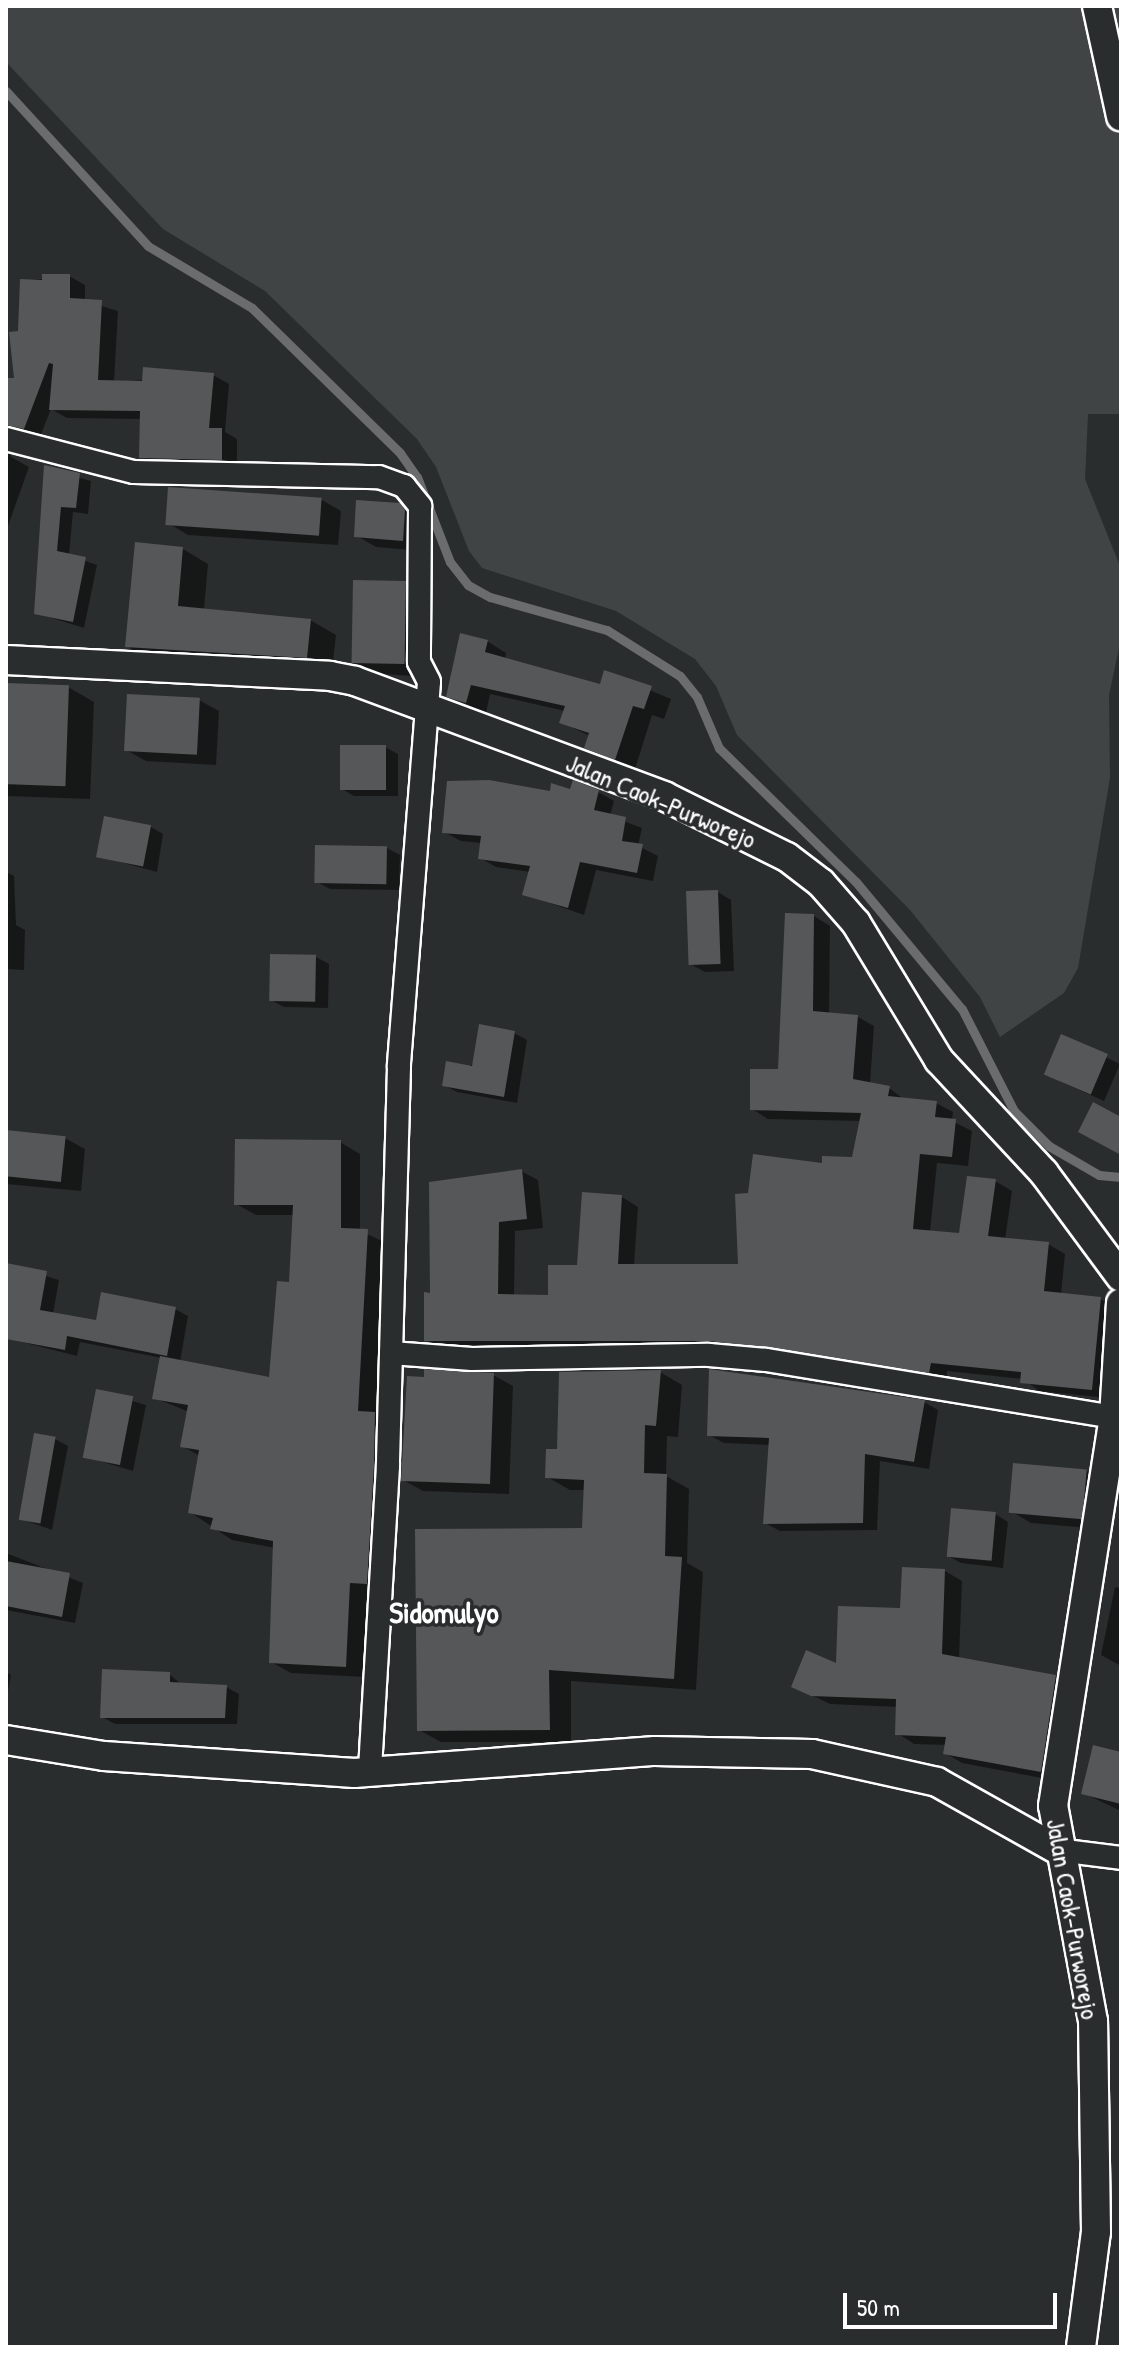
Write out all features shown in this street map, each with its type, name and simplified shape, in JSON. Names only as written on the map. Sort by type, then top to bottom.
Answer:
[{"type":"street","points":[[1097,6],[1121,116]]},
{"type":"street","points":[[6,439],[134,472],[379,477],[404,486],[415,497],[422,516],[419,662],[429,682],[399,1067],[391,1353],[370,1772]]},
{"type":"street","name":"Jalan Caok-Purworejo","points":[[6,660],[330,676],[664,796],[787,857],[821,883],[856,923],[939,1060],[1044,1173],[1121,1277]]},
{"type":"street","name":"Jalan Caok-Purworejo","points":[[1081,2347],[1096,2232],[1093,2021],[1058,1850],[1053,1806],[1114,1417],[1121,1303]]},
{"type":"street","points":[[391,1353],[472,1359],[709,1355],[766,1360],[1114,1417]]},
{"type":"street","points":[[6,1740],[104,1756],[370,1772],[655,1751],[812,1754],[937,1782],[1058,1850],[1121,1858]]},
{"type":"shaded area","points":[[6,6],[1121,6],[1121,414],[1088,414],[1085,479],[1120,566],[1121,639],[1109,695],[1110,778],[1078,968],[1064,993],[1000,1037],[980,997],[910,910],[737,735],[716,686],[695,659],[616,611],[482,568],[469,551],[436,467],[417,439],[265,291],[163,229],[6,62]]},
{"type":"building","points":[[42,274],[70,274],[70,298],[102,300],[98,380],[142,381],[143,367],[214,373],[209,428],[222,428],[222,460],[139,458],[140,411],[49,410],[53,364],[49,363],[24,429],[6,425],[6,378],[14,378],[9,332],[18,331],[20,279],[42,280]]},
{"type":"building","points":[[44,465],[80,473],[76,508],[61,507],[57,551],[86,557],[73,622],[34,614]]},
{"type":"building","points":[[168,487],[322,498],[319,536],[165,525]]},
{"type":"building","points":[[356,500],[400,503],[405,510],[403,541],[354,537]]},
{"type":"building","points":[[135,542],[183,547],[178,606],[311,619],[307,658],[125,647]]},
{"type":"building","points":[[353,580],[406,581],[405,664],[352,663]]},
{"type":"building","points":[[460,633],[488,640],[485,652],[600,684],[604,670],[652,686],[644,709],[633,706],[615,760],[584,748],[589,733],[559,723],[565,706],[471,685],[466,703],[446,697]]},
{"type":"building","points":[[6,683],[69,685],[65,786],[6,784]]},
{"type":"building","points":[[127,694],[200,698],[197,755],[124,751]]},
{"type":"building","points":[[340,745],[386,745],[386,790],[340,790]]},
{"type":"building","points":[[489,780],[550,791],[551,783],[570,789],[573,780],[599,790],[594,810],[626,817],[622,841],[643,844],[637,873],[580,862],[568,908],[522,895],[530,866],[478,859],[481,836],[442,833],[447,781]]},
{"type":"building","points":[[104,816],[151,825],[143,866],[96,857]]},
{"type":"building","points":[[315,845],[387,846],[386,884],[314,883]]},
{"type":"building","points":[[718,890],[721,964],[689,965],[686,891]]},
{"type":"building","points":[[785,913],[814,914],[813,1011],[858,1015],[853,1079],[890,1086],[888,1096],[937,1101],[935,1117],[956,1119],[952,1157],[920,1154],[913,1229],[959,1233],[967,1176],[996,1179],[988,1236],[1049,1242],[1044,1291],[1101,1297],[1092,1390],[1020,1383],[1021,1372],[931,1363],[929,1373],[710,1341],[424,1341],[424,1292],[430,1293],[429,1182],[522,1169],[527,1219],[499,1222],[498,1294],[548,1295],[548,1265],[577,1265],[582,1192],[622,1195],[618,1264],[738,1264],[735,1194],[748,1193],[753,1154],[822,1163],[822,1156],[852,1157],[861,1113],[750,1110],[750,1069],[778,1069]]},
{"type":"building","points":[[270,954],[316,955],[315,1002],[269,1001]]},
{"type":"building","points":[[479,1024],[515,1031],[504,1097],[442,1086],[446,1061],[472,1066]]},
{"type":"building","points":[[1061,1034],[1108,1054],[1091,1094],[1044,1075]]},
{"type":"building","points":[[1093,1102],[1121,1117],[1121,1155],[1078,1132]]},
{"type":"building","points":[[6,1130],[66,1136],[61,1182],[6,1176]]},
{"type":"building","points":[[235,1139],[341,1140],[341,1228],[368,1229],[358,1411],[375,1412],[374,1465],[367,1584],[350,1583],[346,1667],[269,1663],[273,1541],[210,1529],[213,1518],[188,1513],[199,1450],[180,1447],[188,1405],[152,1399],[160,1356],[269,1377],[277,1281],[289,1282],[293,1205],[234,1205]]},
{"type":"building","points":[[6,1263],[47,1271],[40,1310],[96,1320],[101,1292],[176,1307],[167,1356],[67,1336],[65,1350],[6,1339]]},
{"type":"building","points":[[424,1369],[494,1373],[490,1484],[401,1481],[407,1376],[424,1377]]},
{"type":"building","points":[[709,1369],[925,1400],[914,1462],[865,1454],[863,1523],[763,1524],[769,1438],[707,1436]]},
{"type":"building","points":[[661,1370],[656,1426],[645,1425],[644,1473],[667,1474],[665,1556],[682,1557],[674,1679],[549,1670],[550,1730],[417,1731],[415,1529],[582,1528],[584,1480],[545,1478],[546,1449],[557,1449],[559,1372]]},
{"type":"building","points":[[96,1389],[133,1396],[120,1465],[83,1458]]},
{"type":"building","points":[[34,1433],[56,1437],[40,1523],[19,1520]]},
{"type":"building","points":[[1013,1463],[1087,1469],[1082,1519],[1009,1513]]},
{"type":"building","points":[[951,1508],[996,1512],[992,1561],[947,1557]]},
{"type":"building","points":[[6,1561],[70,1573],[62,1617],[6,1606]]},
{"type":"building","points":[[902,1567],[945,1569],[942,1654],[1056,1675],[1041,1772],[943,1754],[946,1737],[895,1735],[896,1699],[811,1696],[791,1687],[806,1650],[836,1663],[838,1606],[900,1608]]},
{"type":"building","points":[[102,1669],[170,1672],[170,1682],[227,1685],[225,1718],[100,1718]]},
{"type":"building","points":[[1093,1745],[1121,1752],[1121,1804],[1081,1794]]},
{"type":"waterway","points":[[6,91],[148,246],[252,308],[400,453],[417,477],[450,562],[468,585],[490,597],[607,630],[680,676],[697,697],[719,748],[856,882],[962,1009],[1014,1111],[1049,1146],[1099,1175],[1121,1177]]},
{"type":"district","name":"Sidomulyo","points":[[444,1612]]}]
